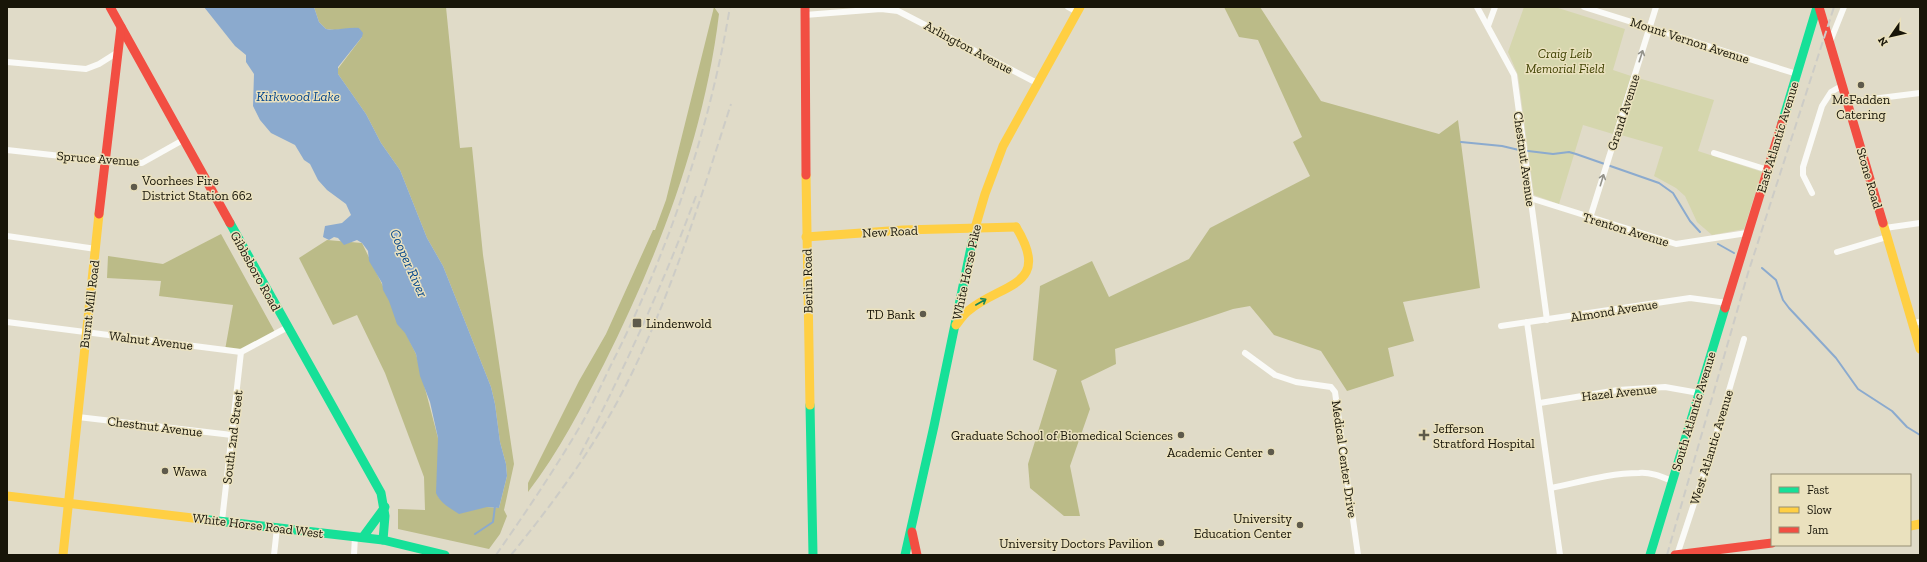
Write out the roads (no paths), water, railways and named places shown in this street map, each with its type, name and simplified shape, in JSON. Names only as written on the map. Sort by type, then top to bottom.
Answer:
[{"type":"main road","name":"Gibbsboro Road","points":[[110,7],[381,493],[385,507],[383,540]]},
{"type":"main road","name":"Stone Road","points":[[1818,7],[1826,27],[1887,237],[1916,322],[1920,349]]},
{"type":"main road","name":"East Atlantic Avenue","points":[[1738,267],[1809,31],[1818,7]]},
{"type":"main road","name":"White Horse Pike","points":[[905,555],[975,227],[993,171],[1003,146],[1078,9]]},
{"type":"main road","name":"Berlin Road","points":[[805,11],[806,237],[812,555]]},
{"type":"main road","name":"Burnt Mill Road","points":[[63,555],[86,331],[121,27]]},
{"type":"main road","points":[[1809,31],[1826,27]]},
{"type":"main road","name":"New Road","points":[[806,237],[903,230],[1016,227],[1025,240],[1029,250],[1030,261],[1026,271],[1018,281],[1006,290],[983,300],[970,309],[953,329]]},
{"type":"main road","name":"South Atlantic Avenue","points":[[1650,555],[1738,267]]},
{"type":"main road","name":"White Horse Road West","points":[[7,496],[277,528],[359,536],[383,540],[445,555]]},
{"type":"main road","points":[[359,536],[385,507]]},
{"type":"main road","points":[[911,528],[917,555]]},
{"type":"main road","points":[[1676,555],[1702,553],[1771,543]]},
{"type":"street","points":[[1068,7],[1078,9]]},
{"type":"street","name":"Chestnut Avenue","points":[[1477,7],[1514,75],[1547,320]]},
{"type":"street","points":[[1488,26],[1494,7]]},
{"type":"street","name":"Mount Vernon Avenue","points":[[1584,7],[1797,74]]},
{"type":"street","name":"Grand Avenue","points":[[1590,218],[1656,7]]},
{"type":"street","points":[[1830,42],[1844,7]]},
{"type":"street","name":"Arlington Avenue","points":[[805,11],[881,8],[898,11],[1037,83]]},
{"type":"street","points":[[7,62],[86,69],[99,64],[118,52]]},
{"type":"street","points":[[1812,193],[1803,175],[1803,167],[1822,106],[1831,92],[1843,85]]},
{"type":"street","points":[[1848,102],[1920,93]]},
{"type":"street","name":"Spruce Avenue","points":[[7,150],[106,161],[142,163],[183,140]]},
{"type":"street","points":[[1714,153],[1768,170]]},
{"type":"street","name":"Trenton Avenue","points":[[1530,198],[1676,244],[1747,233]]},
{"type":"street","points":[[1885,228],[1920,223]]},
{"type":"street","points":[[7,236],[96,248]]},
{"type":"street","points":[[1837,252],[1887,237]]},
{"type":"street","name":"Almond Avenue","points":[[1501,326],[1690,298],[1726,303]]},
{"type":"street","name":"Walnut Avenue","points":[[7,322],[241,352]]},
{"type":"street","points":[[1527,322],[1540,403],[1560,555]]},
{"type":"street","points":[[241,352],[288,328]]},
{"type":"street","name":"West Atlantic Avenue","points":[[1676,555],[1711,452],[1744,339]]},
{"type":"street","name":"South 2nd Street","points":[[222,521],[241,352]]},
{"type":"street","name":"Medical Center Drive","points":[[1245,352],[1275,374],[1296,382],[1331,387],[1335,392],[1358,555]]},
{"type":"street","name":"Hazel Avenue","points":[[1540,403],[1618,390],[1666,387],[1699,393]]},
{"type":"street","name":"Chestnut Avenue","points":[[78,417],[232,435]]},
{"type":"street","points":[[1551,488],[1607,476],[1640,472],[1656,475],[1672,481]]},
{"type":"street","points":[[274,555],[277,528]]},
{"type":"street","points":[[354,555],[359,536]]},
{"type":"water","name":"Kirkwood Lake","points":[[204,7],[314,7],[319,22],[326,29],[334,30],[359,28],[363,33],[362,37],[338,67],[338,74],[366,114],[381,143],[400,170],[427,238],[443,266],[491,387],[507,476],[499,508],[487,507],[459,514],[438,497],[436,493],[438,438],[430,402],[420,376],[416,354],[405,333],[397,324],[389,301],[383,290],[382,283],[369,261],[368,251],[362,243],[357,240],[344,245],[338,238],[334,237],[329,240],[323,237],[325,226],[342,223],[351,215],[346,204],[327,190],[318,180],[310,164],[304,160],[295,145],[271,133],[260,120],[253,106],[254,74],[246,62],[246,55],[235,46]]},
{"type":"waterway","points":[[1461,142],[1502,146],[1519,150],[1553,154],[1569,152],[1659,183],[1673,193],[1690,221],[1700,232]]},
{"type":"waterway","points":[[1718,244],[1734,253]]},
{"type":"waterway","points":[[1762,268],[1776,280],[1783,300],[1789,308],[1836,358],[1858,389],[1892,411],[1907,427],[1920,435]]},
{"type":"waterway","name":"Cooper River","points":[[475,534],[493,522],[495,506]]},
{"type":"railway","points":[[496,555],[540,490],[582,423],[631,324],[650,280],[668,236],[698,146],[711,100],[730,7]]},
{"type":"railway","points":[[1667,555],[1748,273],[1834,7]]},
{"type":"railway","points":[[511,555],[543,515],[587,453],[625,387],[657,318],[671,283],[684,248],[731,104]]},
{"type":"railway","points":[[580,455],[612,392],[642,327],[696,196]]},
{"type":"place","name":"McFadden Catering","points":[[1861,85]]},
{"type":"place","name":"Voorhees Fire District Station 662","points":[[134,187]]},
{"type":"place","name":"TD Bank","points":[[923,314]]},
{"type":"place","name":"Lindenwold","points":[[637,323]]},
{"type":"place","name":"Graduate School of Biomedical Sciences","points":[[1181,435]]},
{"type":"place","name":"Jefferson Stratford Hospital","points":[[1424,435]]},
{"type":"place","name":"Academic Center","points":[[1271,452]]},
{"type":"place","name":"Wawa","points":[[165,471]]},
{"type":"place","name":"University Education Center","points":[[1300,525]]},
{"type":"place","name":"University Doctors Pavilion","points":[[1161,543]]},
{"type":"park label","name":"Craig Leib Memorial Field","points":[[1565,60]]}]
